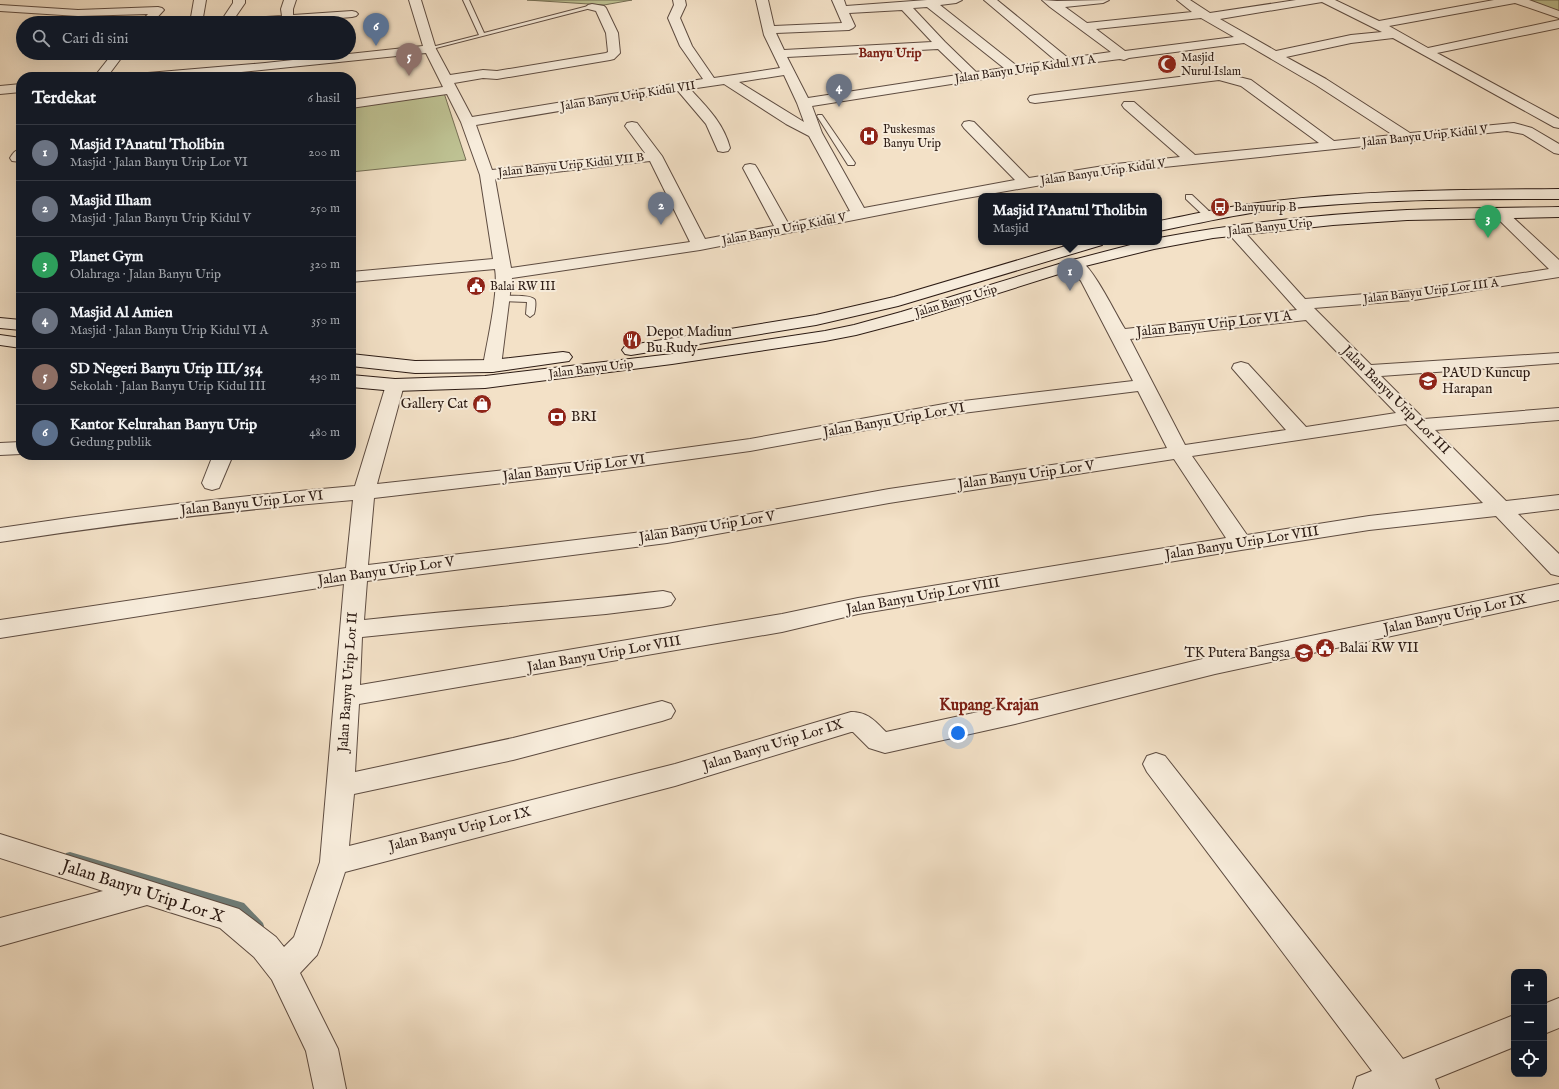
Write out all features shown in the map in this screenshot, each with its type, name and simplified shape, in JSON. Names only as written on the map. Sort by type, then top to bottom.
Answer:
[{"type":"street","points":[[152,16],[168,0]]},
{"type":"street","points":[[197,16],[200,0]]},
{"type":"street","points":[[230,16],[239,3],[238,0]]},
{"type":"street","points":[[287,16],[287,9],[290,0]]},
{"type":"street","points":[[415,0],[430,50],[468,122],[487,175],[503,269],[502,299],[492,366]]},
{"type":"street","points":[[679,0],[680,6],[674,18],[686,46],[711,82]]},
{"type":"street","points":[[762,0],[770,35],[804,102],[816,136],[859,214]]},
{"type":"street","points":[[856,49],[850,37],[849,26],[840,5],[907,7],[956,0]]},
{"type":"street","points":[[990,0],[1065,62]]},
{"type":"street","points":[[1051,2],[1103,0]]},
{"type":"street","points":[[1183,0],[1246,39],[1276,55],[1408,138]]},
{"type":"street","points":[[1086,27],[1207,15],[1317,0]]},
{"type":"street","points":[[1326,0],[1395,34],[1559,124]]},
{"type":"street","points":[[1378,25],[1512,0]]},
{"type":"street","points":[[1519,0],[1559,15]]},
{"type":"street","points":[[1051,2],[1124,56]]},
{"type":"street","points":[[931,4],[1014,70]]},
{"type":"street","points":[[356,103],[448,85],[483,74],[497,74],[610,56],[614,54],[612,33],[600,8],[592,7]]},
{"type":"street","points":[[907,7],[941,45],[973,76]]},
{"type":"street","points":[[2,10],[78,13],[158,10]]},
{"type":"street","points":[[333,16],[352,14]]},
{"type":"street","points":[[1426,52],[1559,24]]},
{"type":"street","points":[[769,30],[849,26]]},
{"type":"street","points":[[1276,55],[1351,39],[1395,34]]},
{"type":"street","name":"Jalan Banyu Urip Kidul VI A","points":[[804,102],[1065,62],[1124,56],[1246,39]]},
{"type":"street","points":[[780,54],[941,45]]},
{"type":"street","points":[[356,58],[430,50]]},
{"type":"street","points":[[104,72],[113,60]]},
{"type":"street","points":[[265,67],[271,60]]},
{"type":"street","points":[[212,72],[333,60]]},
{"type":"street","name":"Jalan Banyu Urip Kidul VII","points":[[468,122],[711,82],[788,71]]},
{"type":"street","points":[[1035,99],[1219,76],[1246,83],[1331,145]]},
{"type":"street","points":[[727,80],[816,136]]},
{"type":"street","points":[[681,87],[711,121],[722,140],[723,148]]},
{"type":"street","points":[[0,90],[16,88]]},
{"type":"street","points":[[1130,105],[1192,160]]},
{"type":"street","points":[[969,125],[1025,182]]},
{"type":"street","points":[[632,126],[656,156],[700,245]]},
{"type":"street","name":"Jalan Banyu Urip Kidul V","points":[[356,277],[503,269],[700,245],[1025,182],[1116,168],[1331,145],[1517,127],[1559,150]]},
{"type":"street","points":[[1534,135],[1559,132]]},
{"type":"street","name":"Jalan Banyu Urip Kidul VII B","points":[[487,175],[656,156]]},
{"type":"street","points":[[750,168],[784,229]]},
{"type":"street","name":"Jalan Banyu Urip","points":[[1162,225],[1208,215],[1329,200],[1472,194],[1559,194]]},
{"type":"street","name":"Jalan Banyu Urip","points":[[1162,242],[1234,230],[1340,219],[1407,215],[1559,212]]},
{"type":"street","points":[[1500,213],[1559,269]]},
{"type":"street","name":"Jalan Banyu Urip Lor III","points":[[1234,230],[1306,309],[1559,568]]},
{"type":"street","name":"Jalan Banyu Urip","points":[[356,361],[415,367],[492,366],[644,348],[846,314],[898,301],[1086,245]]},
{"type":"street","name":"Jalan Banyu Urip","points":[[356,381],[395,385],[492,381],[672,359],[856,330],[921,312],[1075,264],[1149,245]]},
{"type":"street","points":[[1075,264],[1088,279],[1119,335],[1179,452],[1241,543]]},
{"type":"street","name":"Jalan Banyu Urip Lor III A","points":[[1306,309],[1414,295],[1559,272]]},
{"type":"street","name":"Jalan Banyu Urip Lor VI A","points":[[1119,335],[1306,309]]},
{"type":"street","points":[[846,314],[856,330]]},
{"type":"street","points":[[0,323],[16,325]]},
{"type":"street","points":[[0,340],[16,342]]},
{"type":"street","points":[[1366,371],[1559,358]]},
{"type":"street","points":[[1241,368],[1301,434]]},
{"type":"street","name":"Jalan Banyu Urip Lor II","points":[[292,960],[334,862],[341,786],[351,630],[364,492],[395,385]]},
{"type":"street","name":"Jalan Banyu Urip Lor VI","points":[[0,535],[98,520],[240,503],[364,492],[605,465],[750,445],[955,408],[1145,385]]},
{"type":"street","name":"Jalan Banyu Urip Lor V","points":[[0,629],[356,574],[666,536],[889,496],[1301,434],[1417,421],[1559,414]]},
{"type":"street","points":[[0,449],[16,448]]},
{"type":"street","points":[[212,483],[221,460]]},
{"type":"street","name":"Jalan Banyu Urip Lor VIII","points":[[346,697],[782,623],[858,606],[1241,543],[1369,523],[1559,502]]},
{"type":"street","name":"Jalan Banyu Urip Lor IX","points":[[334,862],[675,775],[851,722],[859,722],[878,741],[885,743],[1015,714],[1215,665],[1559,592]]},
{"type":"street","points":[[351,630],[470,617],[606,606],[663,599]]},
{"type":"street","points":[[341,786],[513,749],[662,711]]},
{"type":"street","points":[[1156,764],[1411,1080]]},
{"type":"street","name":"Jalan Banyu Urip Lor X","points":[[0,846],[229,918],[265,947],[292,960],[322,1049],[330,1089]]},
{"type":"street","points":[[0,932],[147,892]]},
{"type":"street","points":[[1547,1018],[1559,1013]]},
{"type":"street","points":[[1369,1089],[1411,1080],[1511,1032]]},
{"type":"lane","points":[[466,0],[482,36]]},
{"type":"lane","points":[[430,50],[592,7]]},
{"type":"lane","points":[[820,116],[850,163]]},
{"type":"lane","points":[[816,136],[834,137]]},
{"type":"lane","points":[[1189,197],[1208,215]]},
{"type":"lane","points":[[502,299],[527,298],[531,301],[530,314]]},
{"type":"green space","points":[[527,0],[632,0],[604,5]]},
{"type":"green space","points":[[1528,0],[1559,0],[1559,12]]},
{"type":"green space","points":[[444,93],[466,160],[356,171],[356,105]]},
{"type":"waterway","points":[[70,856],[240,906],[259,926]]},
{"type":"place","name":"Kantor Kelurahan Banyu Urip","points":[[376,46]]},
{"type":"place","name":"Masjid Nurul Islam","points":[[1167,64]]},
{"type":"place","name":"SD Negeri Banyu Urip III/ 354","points":[[409,76]]},
{"type":"place","name":"Masjid Al Amien","points":[[839,107]]},
{"type":"place","name":"Puskesmas Banyu Urip","points":[[869,136]]},
{"type":"place","name":"Banyuurip B","points":[[1220,207]]},
{"type":"place","name":"Masjid Ilham","points":[[661,225]]},
{"type":"place","name":"Planet Gym","points":[[1488,238]]},
{"type":"place","name":"Balai RW III","points":[[476,286]]},
{"type":"place","name":"Masjid I'Anatul Tholibin","points":[[1070,291]]},
{"type":"place","name":"Depot Madiun Bu Rudy","points":[[632,340]]},
{"type":"place","name":"PAUD Kuncup Harapan","points":[[1428,381]]},
{"type":"place","name":"Gallery Cat","points":[[482,404]]},
{"type":"place","name":"BRI","points":[[557,417]]},
{"type":"place","name":"Balai RW VII","points":[[1325,648]]},
{"type":"place","name":"TK Putera Bangsa","points":[[1304,653]]},
{"type":"district","name":"Banyu Urip","points":[[890,53]]},
{"type":"district","name":"Kupang Krajan","points":[[989,706]]}]
